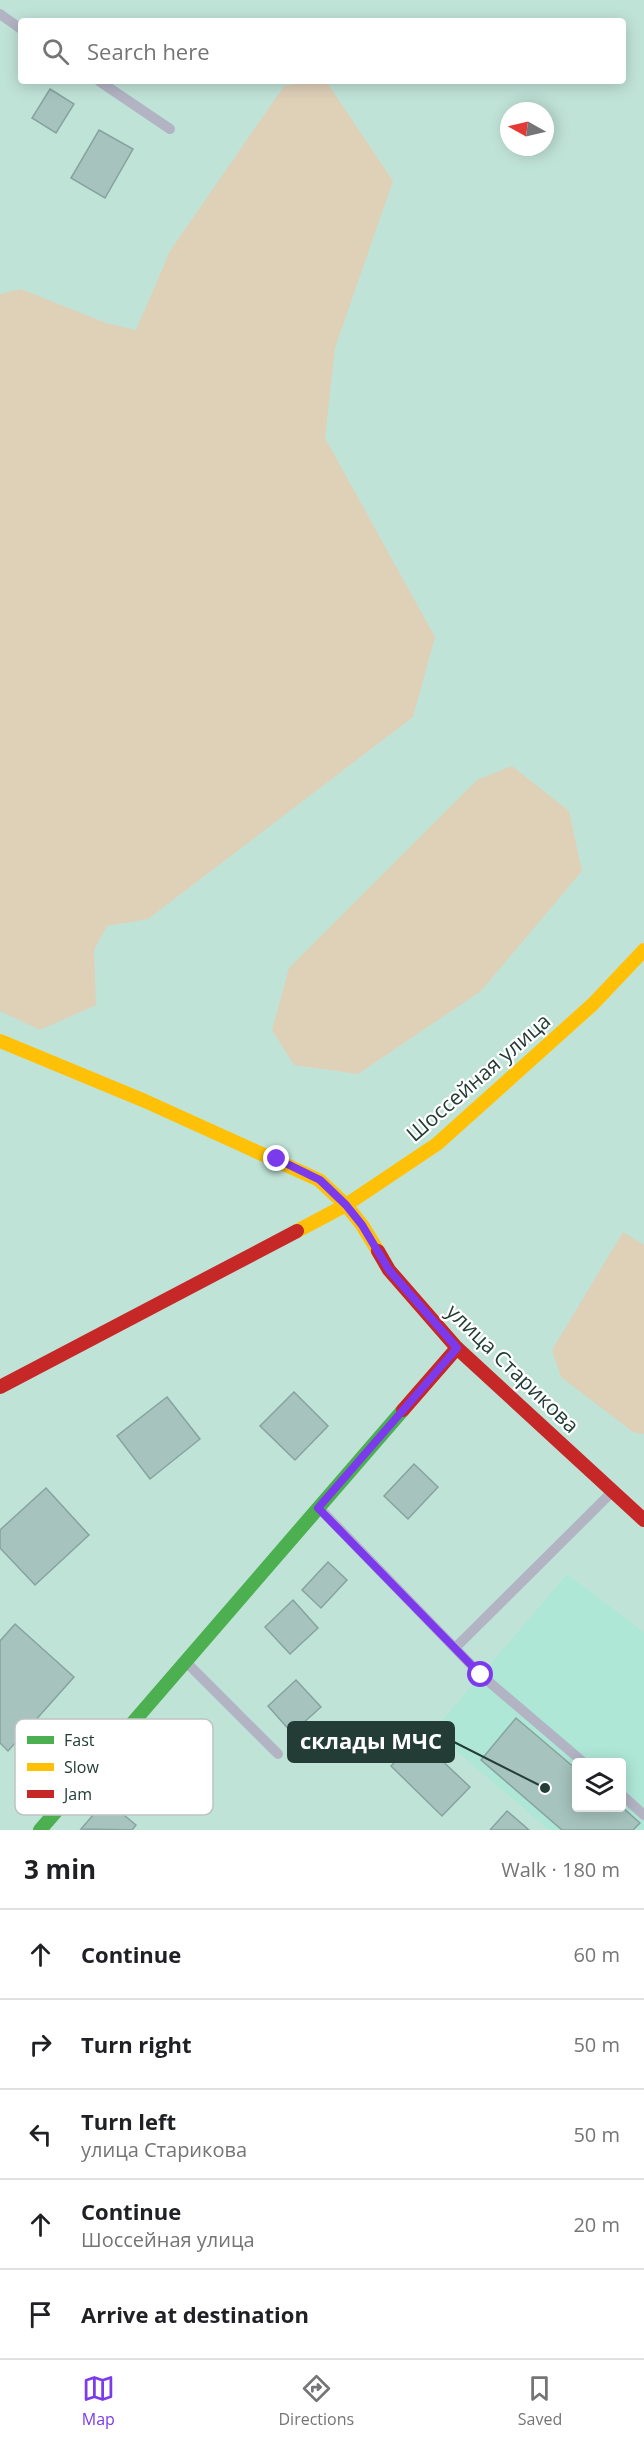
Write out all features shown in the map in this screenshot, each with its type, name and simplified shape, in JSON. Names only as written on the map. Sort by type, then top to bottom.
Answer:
[{"type":"street","name":"Шоссейная улица","points":[[0,1387],[346,1205],[437,1144],[593,1004],[644,950]]},
{"type":"street","points":[[0,1041],[277,1159],[320,1180],[346,1205]]},
{"type":"street","name":"улица Старикова","points":[[346,1205],[362,1225],[389,1270],[457,1348],[644,1520]]},
{"type":"street","points":[[136,1719],[457,1348]]},
{"type":"street","points":[[40,1830],[53,1815]]},
{"type":"lane","points":[[0,14],[18,26]]},
{"type":"lane","points":[[103,84],[170,129]]},
{"type":"lane","points":[[454,1648],[613,1491]]},
{"type":"lane","points":[[318,1508],[481,1675],[578,1758]]},
{"type":"lane","points":[[186,1661],[278,1754]]},
{"type":"lane","points":[[626,1799],[644,1815]]},
{"type":"shaded area","points":[[328,84],[393,181],[335,348],[325,438],[435,637],[413,717],[148,919],[107,926],[94,950],[96,1005],[40,1030],[0,1011],[0,294],[21,289],[106,323],[136,330],[170,251],[284,86]]},
{"type":"shaded area","points":[[512,766],[569,811],[582,871],[481,991],[358,1074],[294,1065],[272,1030],[289,968],[477,780]]},
{"type":"shaded area","points":[[623,1232],[644,1245],[644,1434],[633,1432],[561,1377],[552,1350]]},
{"type":"shaded area","points":[[567,1574],[644,1632],[644,1830],[549,1830],[433,1731]]},
{"type":"building","points":[[50,89],[74,104],[56,133],[32,118]]},
{"type":"building","points":[[99,130],[133,149],[105,198],[71,178]]},
{"type":"building","points":[[294,1392],[328,1426],[295,1460],[260,1426]]},
{"type":"building","points":[[167,1397],[200,1439],[150,1479],[117,1436]]},
{"type":"building","points":[[414,1464],[438,1487],[408,1519],[384,1496]]},
{"type":"building","points":[[46,1488],[89,1535],[35,1585],[0,1548],[0,1530]]},
{"type":"building","points":[[328,1562],[347,1580],[321,1608],[302,1590]]},
{"type":"building","points":[[293,1600],[318,1628],[290,1654],[265,1627]]},
{"type":"building","points":[[15,1624],[74,1677],[37,1719],[15,1719],[15,1743],[8,1751],[0,1743],[0,1641]]},
{"type":"building","points":[[296,1680],[321,1707],[292,1733],[268,1706]]},
{"type":"building","points":[[516,1718],[572,1766],[572,1812],[626,1811],[640,1823],[633,1830],[562,1830],[481,1760]]},
{"type":"building","points":[[418,1738],[470,1787],[442,1816],[391,1766]]},
{"type":"building","points":[[507,1811],[529,1830],[490,1830]]},
{"type":"building","points":[[93,1815],[124,1815],[136,1825],[132,1830],[81,1829]]},
{"type":"traffic: fast","points":[[136,1719],[403,1410]]},
{"type":"traffic: fast","points":[[40,1830],[53,1815]]},
{"type":"traffic: slow","points":[[297,1231],[346,1205],[437,1144],[593,1004],[644,950]]},
{"type":"traffic: slow","points":[[0,1041],[145,1101],[319,1180],[346,1205],[378,1251]]},
{"type":"traffic: jam","points":[[0,1387],[297,1231]]},
{"type":"traffic: jam","points":[[378,1251],[389,1270],[457,1348],[644,1520]]},
{"type":"traffic: jam","points":[[403,1410],[457,1348]]},
{"type":"place","name":"склады МЧС","points":[[545,1788]]},
{"type":"route","points":[[277,1159],[320,1180],[346,1205],[362,1225],[389,1270],[457,1348],[318,1508],[481,1675]]}]
